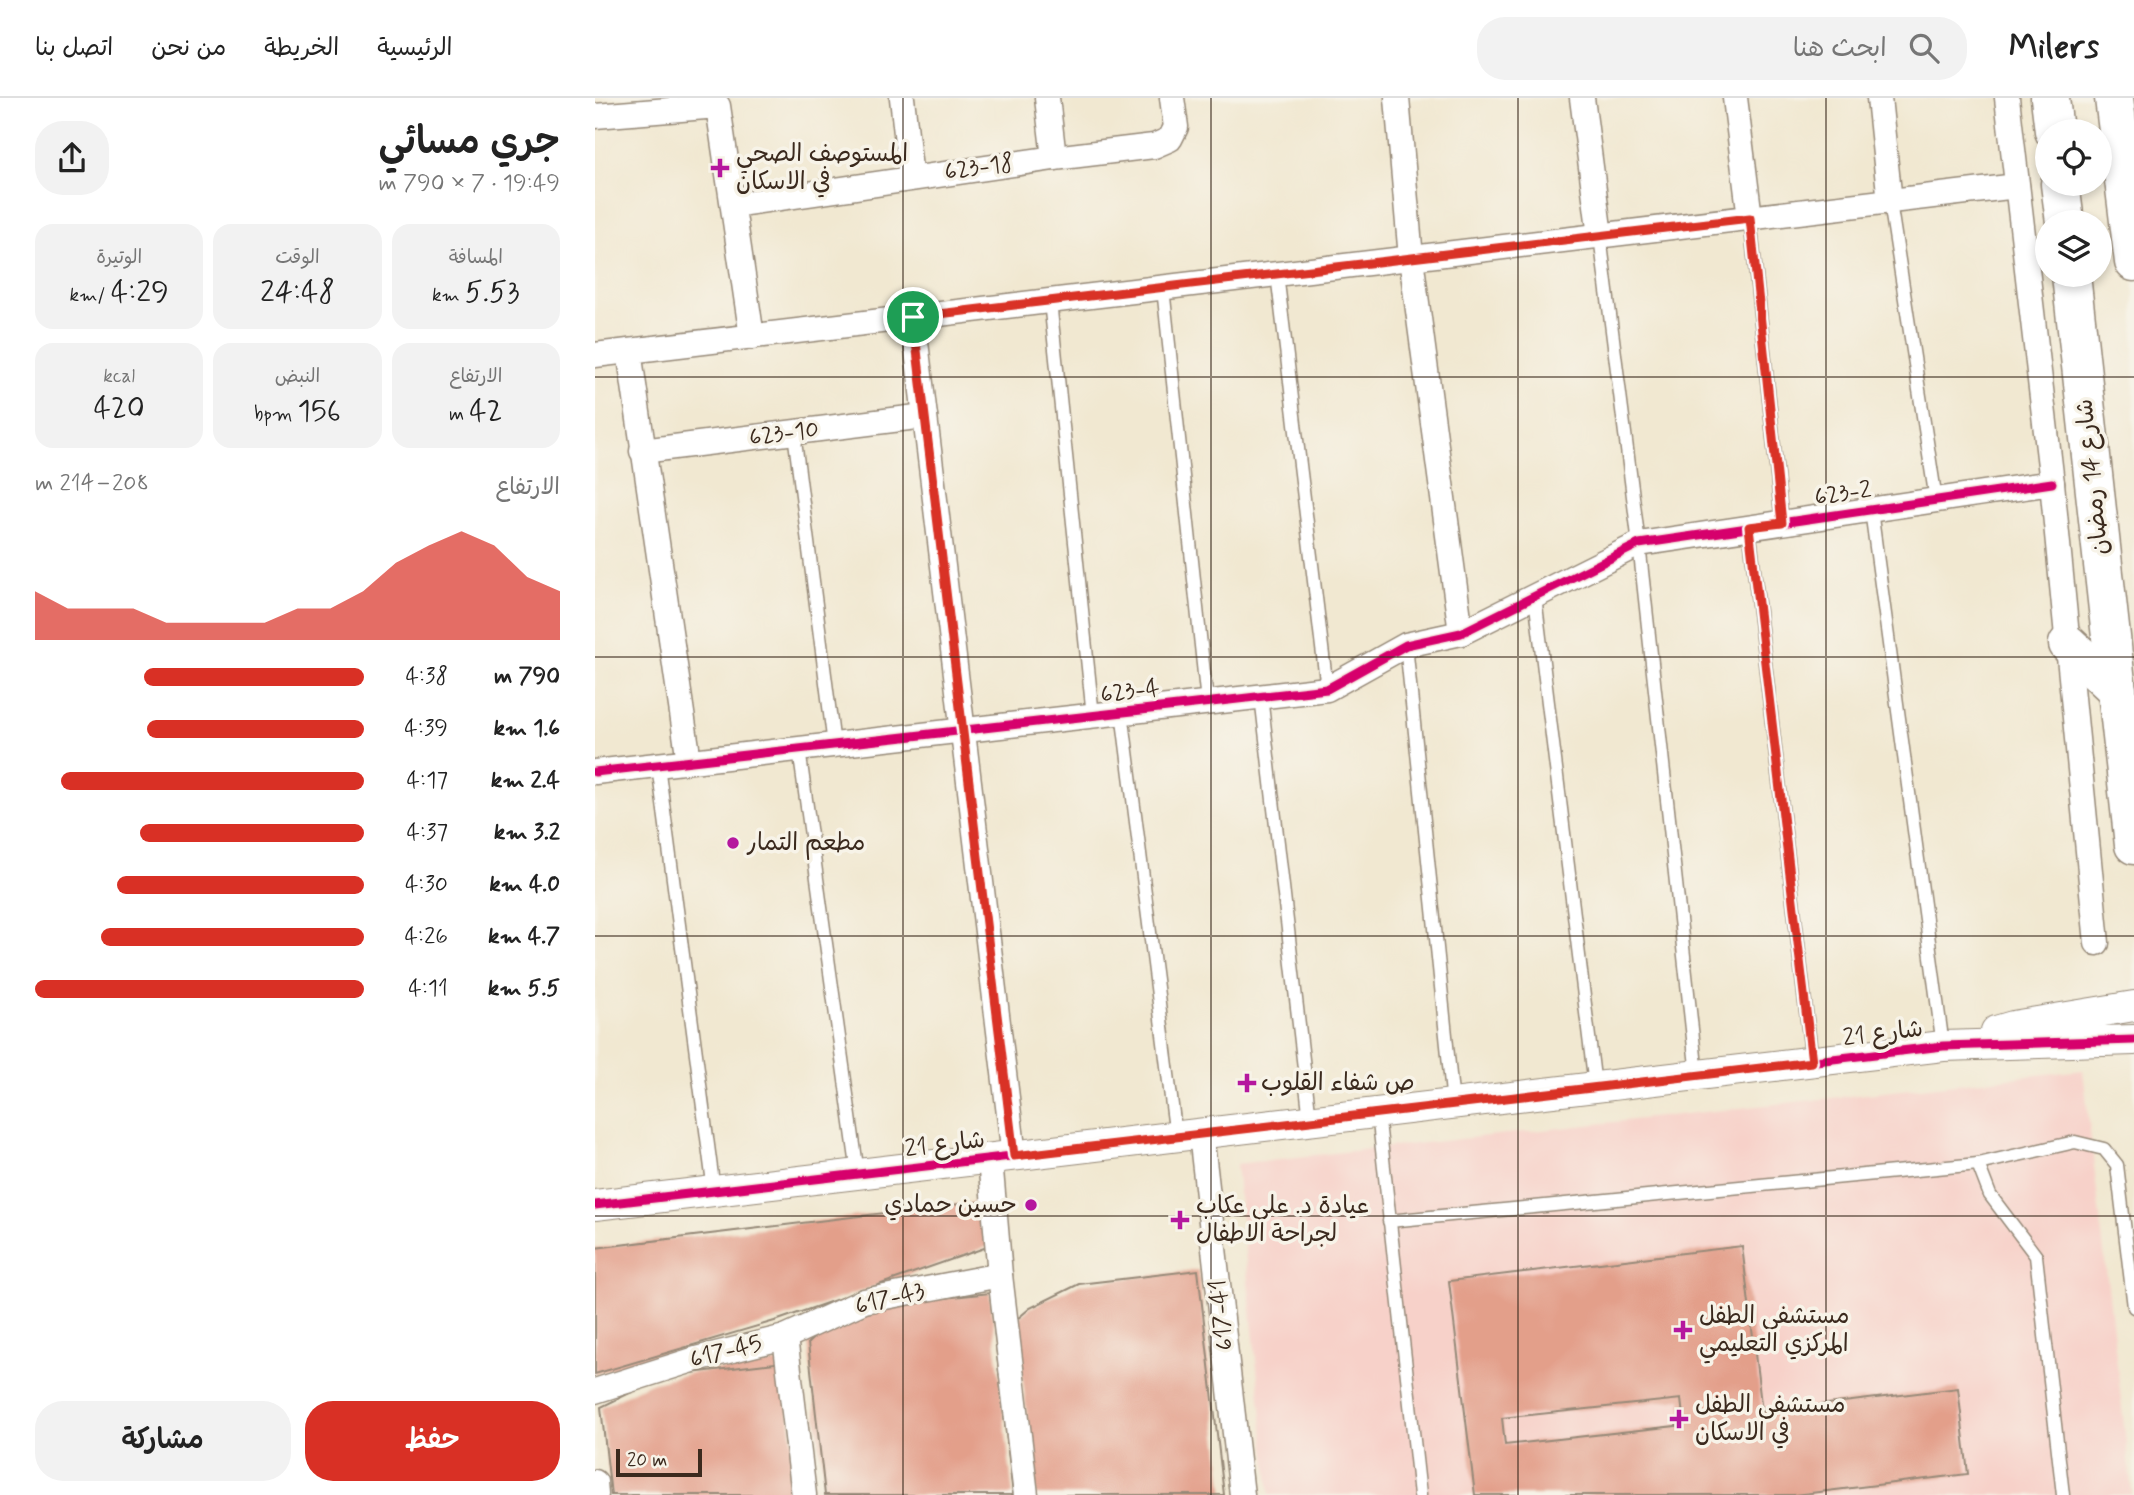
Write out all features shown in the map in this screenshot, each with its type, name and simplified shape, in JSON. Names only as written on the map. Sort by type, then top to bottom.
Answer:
[{"type":"main road","points":[[2050,98],[2053,119]]},
{"type":"main road","points":[[2114,98],[2134,262]]},
{"type":"main road","name":"شارع 14 رمضان","points":[[2072,287],[2134,845]]},
{"type":"main road","points":[[2068,644],[2117,690]]},
{"type":"street","points":[[902,98],[911,178]]},
{"type":"street","points":[[1047,98],[1054,158]]},
{"type":"street","name":"623-18","points":[[733,205],[1154,146],[1170,139],[1176,127],[1172,98]]},
{"type":"street","points":[[1397,98],[1411,258],[1461,633]]},
{"type":"street","points":[[1582,98],[1600,236]]},
{"type":"street","points":[[1735,98],[1750,218]]},
{"type":"street","points":[[1879,98],[1890,202]]},
{"type":"street","points":[[2007,98],[2052,483],[2097,943]]},
{"type":"street","points":[[595,116],[661,105],[718,106],[752,337]]},
{"type":"street","points":[[595,355],[2017,186]]},
{"type":"street","points":[[913,317],[963,730],[1002,1158],[1000,1275],[1025,1495]]},
{"type":"street","points":[[629,351],[689,761]]},
{"type":"street","name":"623-10","points":[[642,451],[925,416]]},
{"type":"street","name":"623-2","points":[[1639,544],[2052,483]]},
{"type":"street","name":"623-4","points":[[595,772],[1327,689],[1406,645],[1461,633],[1639,544]]},
{"type":"street","name":"شارع 21","points":[[1946,1046],[2013,1026],[2134,1006]]},
{"type":"street","name":"شارع 21","points":[[595,1205],[1946,1046],[2134,1040]]},
{"type":"street","name":"617-41","points":[[1189,1136],[1242,1495]]},
{"type":"street","name":"617-43","points":[[785,1337],[864,1301],[1000,1275]]},
{"type":"street","name":"617-45","points":[[595,1391],[696,1359],[785,1337],[804,1495]]},
{"type":"street","points":[[595,1482],[596,1495]]},
{"type":"lane","points":[[1890,202],[1936,500]]},
{"type":"lane","points":[[1750,218],[1782,523]]},
{"type":"lane","points":[[1600,236],[1639,544],[1697,1075]]},
{"type":"lane","points":[[1277,274],[1327,689]]},
{"type":"lane","points":[[1163,288],[1207,702]]},
{"type":"lane","points":[[1050,301],[1093,716]]},
{"type":"lane","points":[[794,433],[834,745]]},
{"type":"lane","points":[[1871,510],[1946,1046]]},
{"type":"lane","points":[[1749,527],[1812,1062]]},
{"type":"lane","points":[[1535,597],[1595,1087]]},
{"type":"lane","points":[[1406,645],[1453,1104]]},
{"type":"lane","points":[[1261,696],[1311,1120]]},
{"type":"lane","points":[[1122,712],[1189,1136]]},
{"type":"lane","points":[[799,749],[858,1174]]},
{"type":"lane","points":[[658,765],[714,1192]]},
{"type":"lane","points":[[1378,1113],[1420,1495]]},
{"type":"lane","points":[[1389,1221],[1978,1164],[2075,1142],[2103,1149],[2116,1165],[2134,1307]]},
{"type":"lane","points":[[1978,1164],[1990,1195],[2036,1256],[2063,1495]]},
{"type":"shaded area","name":"مستشفى الطفل المركزي التعليمي","points":[[2083,1070],[2132,1495],[1270,1495],[1236,1164]]},
{"type":"building","points":[[984,1201],[990,1246],[778,1320],[595,1374],[595,1248]]},
{"type":"building","points":[[1742,1246],[1762,1412],[1958,1388],[1968,1474],[1794,1495],[1475,1495],[1449,1281]],"holes":[[[1681,1399],[1684,1425],[1505,1445],[1502,1418]]]},
{"type":"building","points":[[1198,1270],[1224,1495],[1036,1495],[1016,1320],[1030,1308],[1079,1284]]},
{"type":"building","points":[[990,1293],[1013,1495],[825,1495],[808,1343],[822,1330],[870,1306]]},
{"type":"building","points":[[783,1362],[799,1495],[611,1495],[601,1407],[650,1383],[691,1373]]},
{"type":"cycle path","points":[[595,772],[1327,689],[1406,645],[1461,633],[1639,544],[2052,483]]},
{"type":"cycle path","points":[[595,1205],[1943,1046],[2134,1040]]},
{"type":"place","name":"المستوصف الصحي في الاسكان","points":[[720,168]]},
{"type":"place","name":"مطعم التمار","points":[[733,843]]},
{"type":"place","name":"ص شفاء القلوب","points":[[1247,1083]]},
{"type":"place","name":"حسين حمادي","points":[[1031,1205]]},
{"type":"place","name":"عيادة د. علي عكاب لجراحة الاطفال","points":[[1180,1220]]},
{"type":"place","name":"مستشفى الطفل المركزي التعليمي","points":[[1683,1330]]},
{"type":"place","name":"مستشفى الطفل في الاسكان","points":[[1679,1419]]},
{"type":"route","points":[[1750,218],[1782,523],[1749,527],[1812,1062],[1014,1156],[913,317],[1750,218]]}]
